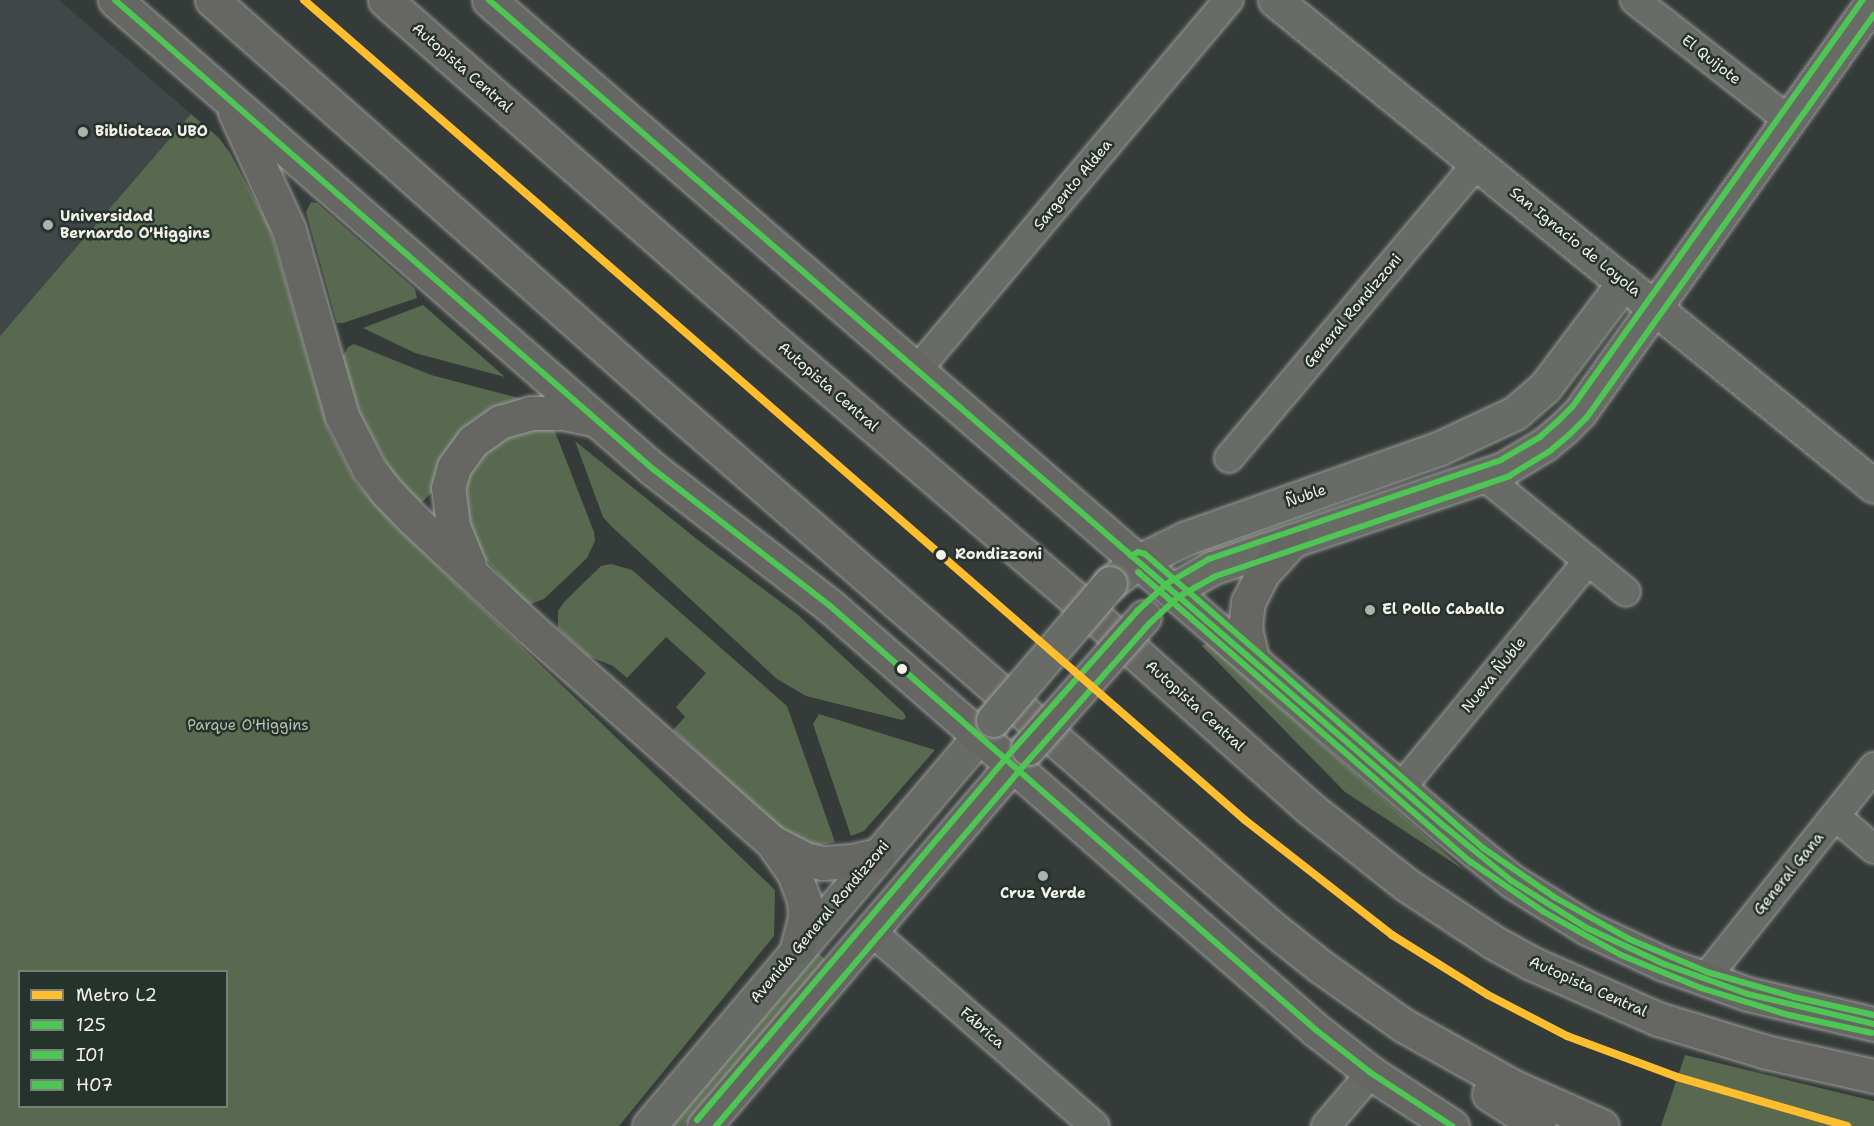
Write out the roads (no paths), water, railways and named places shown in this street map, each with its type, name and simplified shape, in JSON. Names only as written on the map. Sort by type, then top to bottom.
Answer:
[{"type":"main road","points":[[115,0],[693,502],[829,605],[1019,757],[1316,1030],[1371,1073],[1452,1126]]},
{"type":"main road","points":[[212,0],[656,393],[1271,927],[1403,1025],[1481,1088],[1539,1126]]},
{"type":"main road","name":"Autopista Central","points":[[385,0],[1075,599],[1312,810],[1407,885],[1493,942],[1531,963],[1648,1014],[1755,1049],[1874,1076]]},
{"type":"main road","points":[[489,0],[1477,855],[1549,905],[1625,947],[1704,980],[1792,1006],[1874,1024]]},
{"type":"main road","name":"San Ignacio de Loyola","points":[[1275,0],[1874,486]]},
{"type":"main road","points":[[704,1126],[1019,757],[1144,616],[1173,590],[1212,568],[1484,476],[1538,449],[1580,412],[1874,0]]},
{"type":"main road","points":[[229,100],[289,230],[330,378],[354,444],[386,491],[474,575],[529,627],[772,842],[794,873],[804,900],[805,918],[797,948]]},
{"type":"main road","name":"Ñuble","points":[[985,728],[1110,583],[1139,561],[1186,538],[1438,449],[1515,413],[1545,387],[1624,282]]},
{"type":"main road","points":[[474,575],[453,526],[449,506],[451,478],[463,453],[486,430],[515,416],[547,412],[596,420]]},
{"type":"main road","points":[[1252,658],[1245,629],[1248,602],[1262,574],[1292,542]]},
{"type":"main road","name":"Avenida General Rondizzoni","points":[[649,1126],[985,728]]},
{"type":"main road","points":[[772,842],[805,859],[823,863],[852,861],[877,855]]},
{"type":"main road","points":[[1403,1025],[1512,1086],[1602,1126]]},
{"type":"street","name":"Sargento Aldea","points":[[916,370],[1229,0]]},
{"type":"street","name":"El Quijote","points":[[1635,0],[1788,120]]},
{"type":"street","name":"General Rondizzoni","points":[[1229,458],[1477,163]]},
{"type":"street","points":[[1484,476],[1626,592]]},
{"type":"street","name":"Nueva Ñuble","points":[[1400,789],[1588,561]]},
{"type":"street","name":"General Gana","points":[[1704,980],[1874,767]]},
{"type":"street","points":[[1835,816],[1874,849]]},
{"type":"street","name":"Fábrica","points":[[870,930],[1095,1126]]},
{"type":"street","points":[[1326,1126],[1371,1073]]},
{"type":"metro line","name":"L2","points":[[304,0],[1245,820],[1392,935],[1488,995],[1567,1036],[1677,1077],[1847,1126]]},
{"type":"place","name":"Biblioteca UBO","points":[[83,132]]},
{"type":"place","name":"Universidad Bernardo O'Higgins","points":[[48,225]]},
{"type":"place","name":"Rondizzoni","points":[[941,555]]},
{"type":"place","name":"El Pollo Caballo","points":[[1370,610]]},
{"type":"place","name":"Cruz Verde","points":[[1043,876]]},
{"type":"park label","name":"Parque O'Higgins","points":[[248,726]]}]
